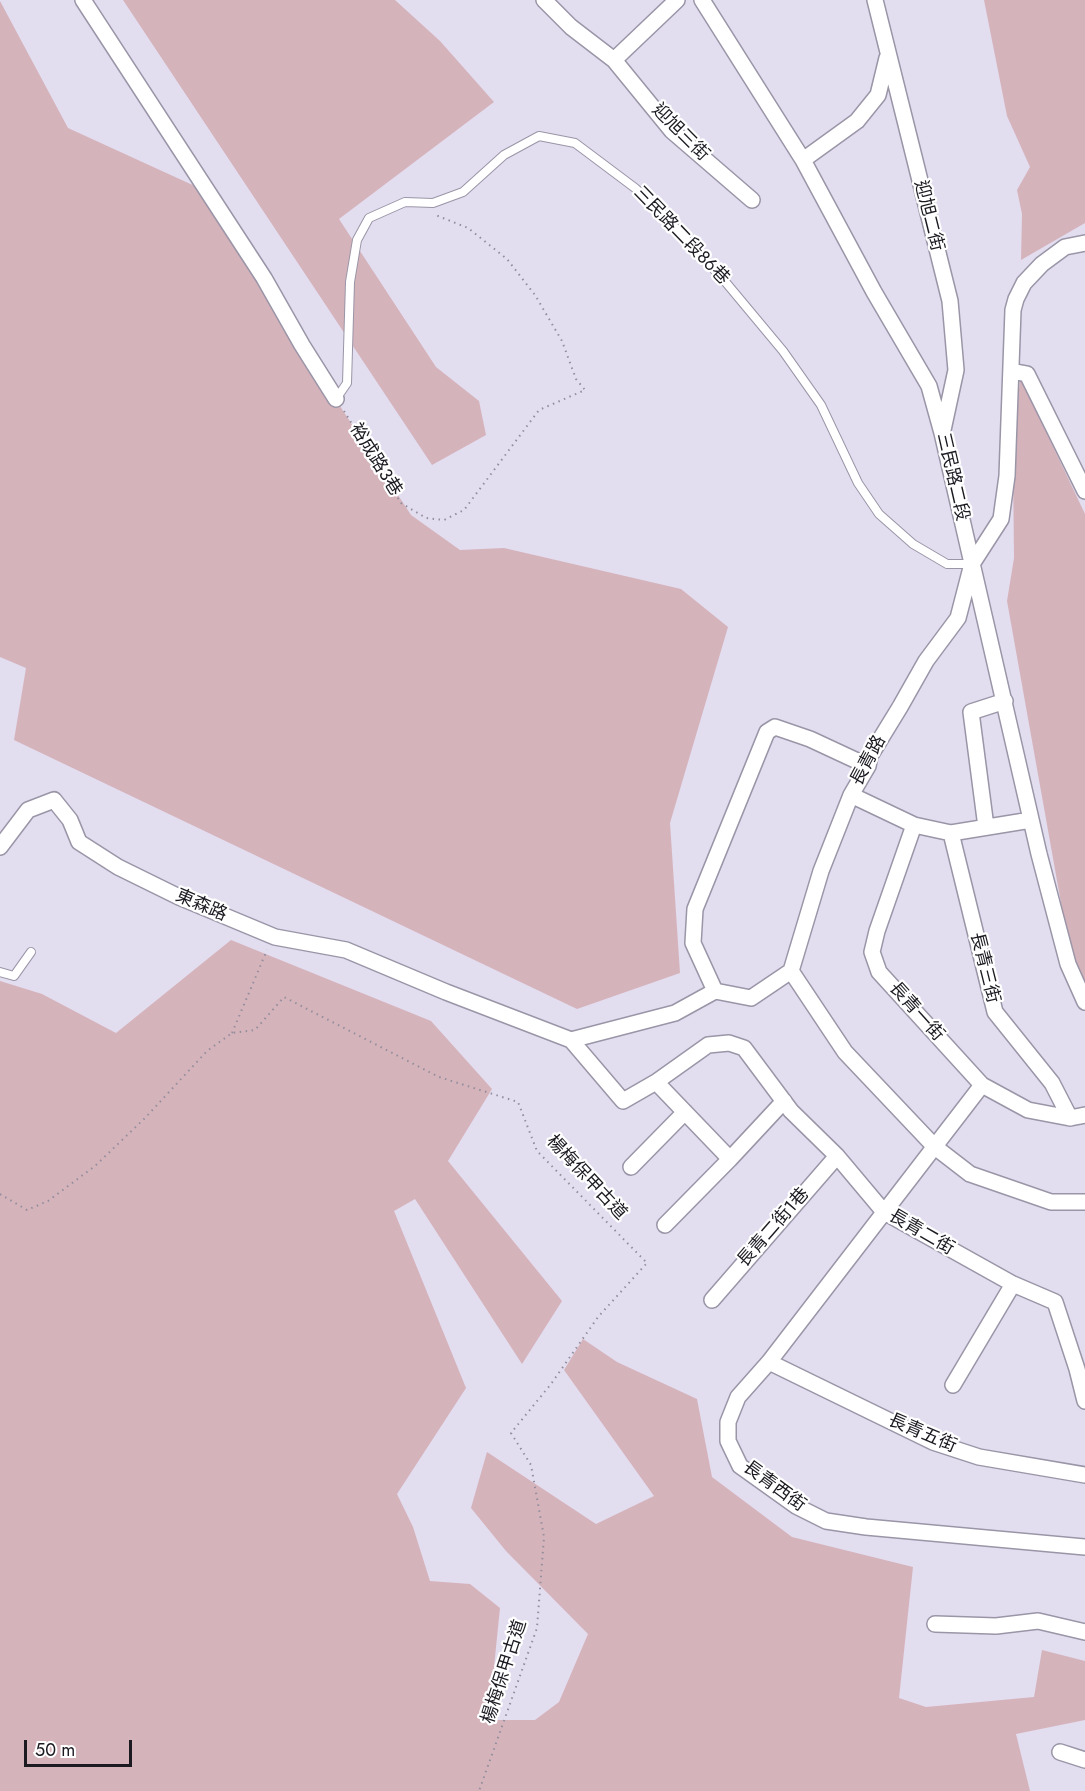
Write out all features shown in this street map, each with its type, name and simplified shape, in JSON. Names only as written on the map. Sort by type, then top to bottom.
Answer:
[{"type":"street","points":[[83,0],[264,278],[336,399]]},
{"type":"street","name":"迎旭三街","points":[[543,0],[571,27],[614,60],[672,131],[752,200]]},
{"type":"street","points":[[614,60],[677,0]]},
{"type":"street","name":"三民路二段","points":[[702,0],[803,160],[874,292],[929,386],[1005,701],[1031,820],[1068,964],[1085,1002]]},
{"type":"street","name":"迎旭二街","points":[[875,0],[887,56],[950,301],[956,369],[942,433]]},
{"type":"street","points":[[803,160],[857,121],[878,94],[887,56]]},
{"type":"street","points":[[972,564],[1001,519],[1007,476],[1012,310],[1024,283],[1042,264],[1065,247],[1085,243]]},
{"type":"street","points":[[1011,371],[1027,374],[1085,491]]},
{"type":"street","name":"長青路","points":[[791,971],[821,871],[851,795],[868,766],[870,756],[926,661],[958,618],[972,564]]},
{"type":"street","points":[[986,827],[971,712],[1005,701]]},
{"type":"street","points":[[715,991],[693,943],[695,909],[767,732],[775,727],[810,739],[868,766]]},
{"type":"street","points":[[851,795],[914,825],[951,833],[1031,820]]},
{"type":"street","name":"東森路","points":[[0,847],[28,810],[54,800],[70,820],[79,842],[118,867],[179,897],[275,937],[346,950],[570,1040]]},
{"type":"street","name":"長青一街","points":[[914,825],[877,931],[872,952],[879,972],[982,1085],[1028,1110],[1078,1116]]},
{"type":"street","name":"長青三街","points":[[951,833],[995,1012],[1078,1116]]},
{"type":"street","points":[[730,1159],[656,1082],[623,1101],[570,1040],[675,1013],[715,991],[751,998],[791,971],[844,1052],[935,1147],[970,1174],[1052,1202],[1085,1202]]},
{"type":"street","name":"長青二街","points":[[656,1082],[708,1045],[729,1043],[744,1048],[791,1111],[837,1156],[884,1212],[1013,1284],[1055,1302],[1085,1401]]},
{"type":"street","name":"長青西街","points":[[982,1085],[769,1362],[738,1397],[728,1422],[728,1441],[740,1466],[796,1506],[826,1521],[866,1527],[1085,1547]]},
{"type":"street","points":[[664,1225],[784,1101]]},
{"type":"street","points":[[631,1167],[685,1112]]},
{"type":"street","name":"長青二街1巷","points":[[712,1300],[837,1156]]},
{"type":"street","points":[[953,1385],[1013,1284]]},
{"type":"street","name":"長青五街","points":[[769,1362],[933,1442],[979,1457],[1085,1475]]},
{"type":"street","points":[[935,1624],[996,1626],[1038,1621],[1085,1632]]},
{"type":"street","points":[[1060,1752],[1085,1760]]},
{"type":"lane","name":"三民路二段86巷","points":[[336,399],[347,383],[350,282],[357,240],[369,218],[405,202],[433,203],[463,192],[504,155],[539,136],[575,143],[635,188],[657,208],[723,279],[783,351],[821,405],[858,483],[879,514],[913,544],[947,564],[972,564]]},
{"type":"lane","points":[[0,972],[14,976],[31,952]]},
{"type":"path","name":"裕成路3巷","points":[[336,399],[402,503],[426,518],[444,520],[464,510],[539,410],[585,390],[576,379],[562,341],[536,295],[507,259],[468,228],[438,216],[433,203]]},
{"type":"path","points":[[232,1033],[266,951],[275,937]]},
{"type":"path","name":"楊梅保甲古道","points":[[0,1194],[27,1210],[48,1201],[95,1166],[145,1118],[207,1051],[232,1033],[255,1030],[284,997],[440,1077],[518,1102],[537,1150],[647,1263],[598,1317],[551,1384],[511,1433],[531,1465],[544,1537],[537,1628],[479,1791]]},
{"type":"shaded area","points":[[123,0],[395,0],[440,41],[494,102],[339,219],[436,367],[479,401],[486,435],[432,465]]},
{"type":"shaded area","points":[[984,0],[1085,0],[1085,223],[1021,260],[1022,214],[1017,190],[1030,167],[1007,116]]},
{"type":"shaded area","points":[[0,1],[68,128],[197,187],[411,515],[460,550],[504,548],[681,589],[728,627],[670,823],[680,973],[577,1009],[14,740],[26,668],[0,657]]},
{"type":"shaded area","points":[[1020,377],[1085,514],[1085,984],[1073,970],[1007,601],[1014,558],[1013,464]]},
{"type":"shaded area","points":[[231,940],[431,1021],[492,1089],[448,1161],[562,1301],[522,1364],[415,1199],[394,1211],[466,1388],[397,1494],[413,1527],[430,1581],[470,1584],[500,1608],[494,1667],[497,1720],[535,1720],[559,1702],[588,1634],[506,1551],[471,1508],[487,1452],[596,1524],[654,1496],[564,1370],[583,1339],[617,1362],[697,1399],[712,1477],[792,1537],[913,1567],[899,1698],[926,1707],[1034,1697],[1042,1650],[1085,1661],[1085,1720],[1016,1734],[1030,1791],[0,1791],[0,981],[42,994],[116,1033]]}]
